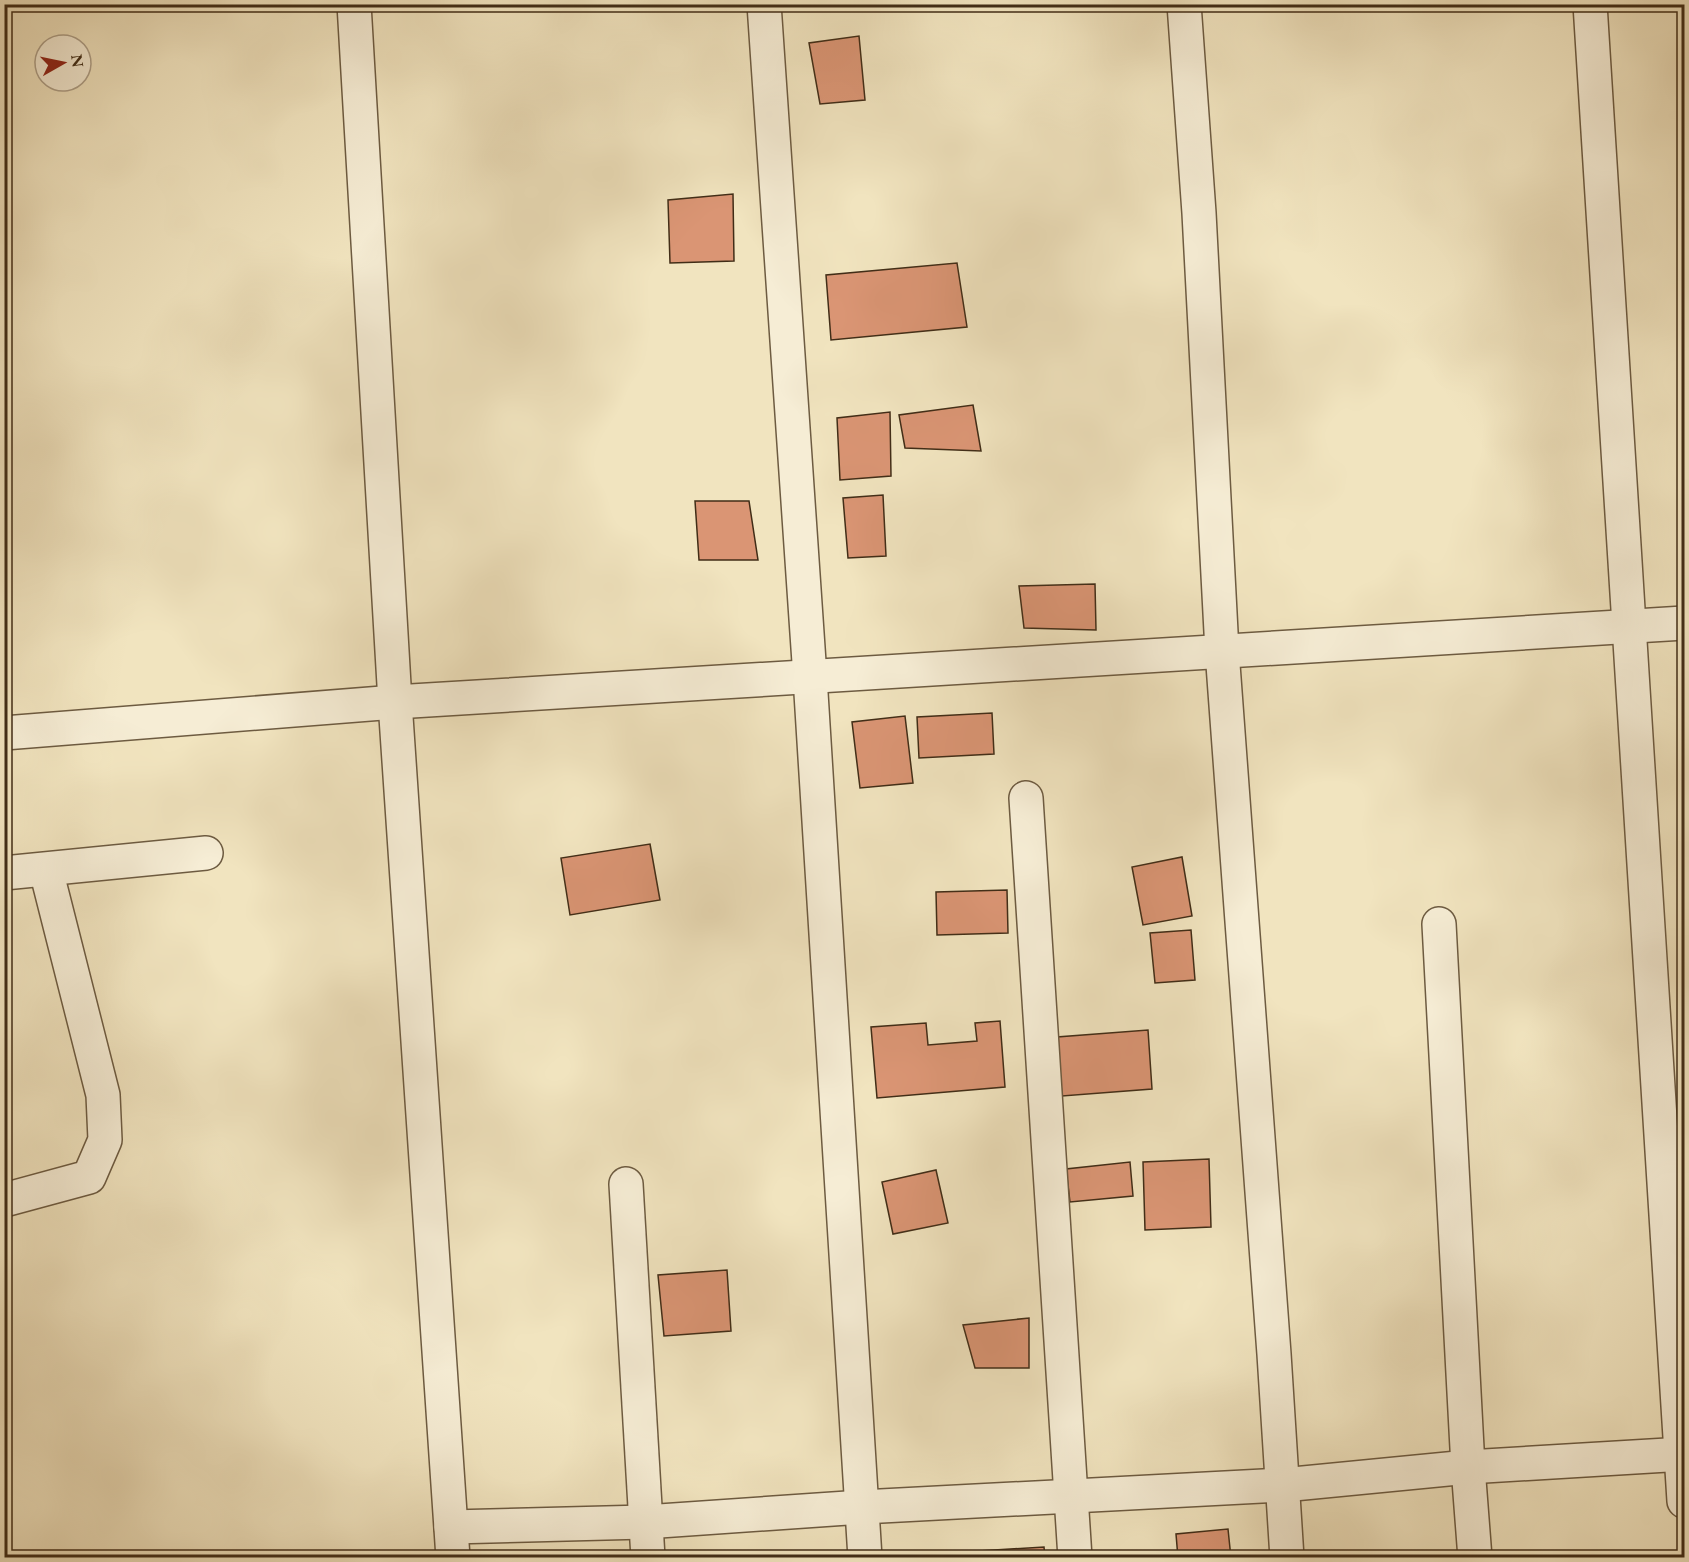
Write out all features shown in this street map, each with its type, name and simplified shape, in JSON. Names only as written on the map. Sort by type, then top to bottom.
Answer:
[{"type":"street","points":[[354,4],[395,702],[452,1542],[645,1522],[862,1507],[1283,1485],[1468,1467],[1683,1454]]},
{"type":"street","points":[[764,4],[810,677],[865,1557]]},
{"type":"street","points":[[1184,4],[1199,213],[1222,651],[1287,1557]]},
{"type":"street","points":[[1590,4],[1683,1454],[1684,1501]]},
{"type":"street","points":[[4,733],[395,702],[1684,623]]},
{"type":"street","points":[[1026,798],[1076,1557]]},
{"type":"street","points":[[4,873],[206,853]]},
{"type":"street","points":[[4,1200],[89,1177],[105,1140],[103,1095],[46,870]]},
{"type":"street","points":[[1439,924],[1468,1467],[1475,1557]]},
{"type":"street","points":[[626,1184],[648,1557]]},
{"type":"building","points":[[859,36],[865,100],[820,104],[809,43]]},
{"type":"building","points":[[733,194],[734,261],[670,263],[668,200]]},
{"type":"building","points":[[957,263],[967,327],[831,340],[826,275]]},
{"type":"building","points":[[973,405],[981,451],[905,448],[899,415]]},
{"type":"building","points":[[890,412],[891,476],[840,480],[837,418]]},
{"type":"building","points":[[883,495],[886,556],[848,558],[843,498]]},
{"type":"building","points":[[695,501],[749,501],[758,560],[699,560]]},
{"type":"building","points":[[1095,584],[1096,630],[1024,628],[1019,586]]},
{"type":"building","points":[[992,713],[994,754],[919,758],[917,717]]},
{"type":"building","points":[[905,716],[913,783],[860,788],[852,722]]},
{"type":"building","points":[[650,844],[660,900],[570,915],[561,858]]},
{"type":"building","points":[[1182,857],[1192,916],[1143,925],[1132,867]]},
{"type":"building","points":[[1007,890],[1008,933],[937,935],[936,892]]},
{"type":"building","points":[[1191,930],[1195,980],[1155,983],[1150,933]]},
{"type":"building","points":[[1000,1021],[1005,1087],[877,1098],[871,1027],[926,1023],[928,1045],[977,1041],[975,1023]]},
{"type":"building","points":[[1148,1030],[1152,1089],[1062,1096],[1057,1037]]},
{"type":"building","points":[[1209,1159],[1211,1227],[1145,1230],[1143,1162]]},
{"type":"building","points":[[1130,1162],[1133,1196],[1070,1202],[1066,1169]]},
{"type":"building","points":[[936,1170],[948,1223],[893,1234],[882,1182]]},
{"type":"building","points":[[727,1270],[731,1331],[664,1336],[658,1275]]},
{"type":"building","points":[[1029,1318],[1029,1368],[975,1368],[963,1325]]},
{"type":"building","points":[[1228,1529],[1231,1558],[1178,1558],[1176,1534]]},
{"type":"building","points":[[1044,1547],[1045,1558],[964,1558],[963,1552]]}]
